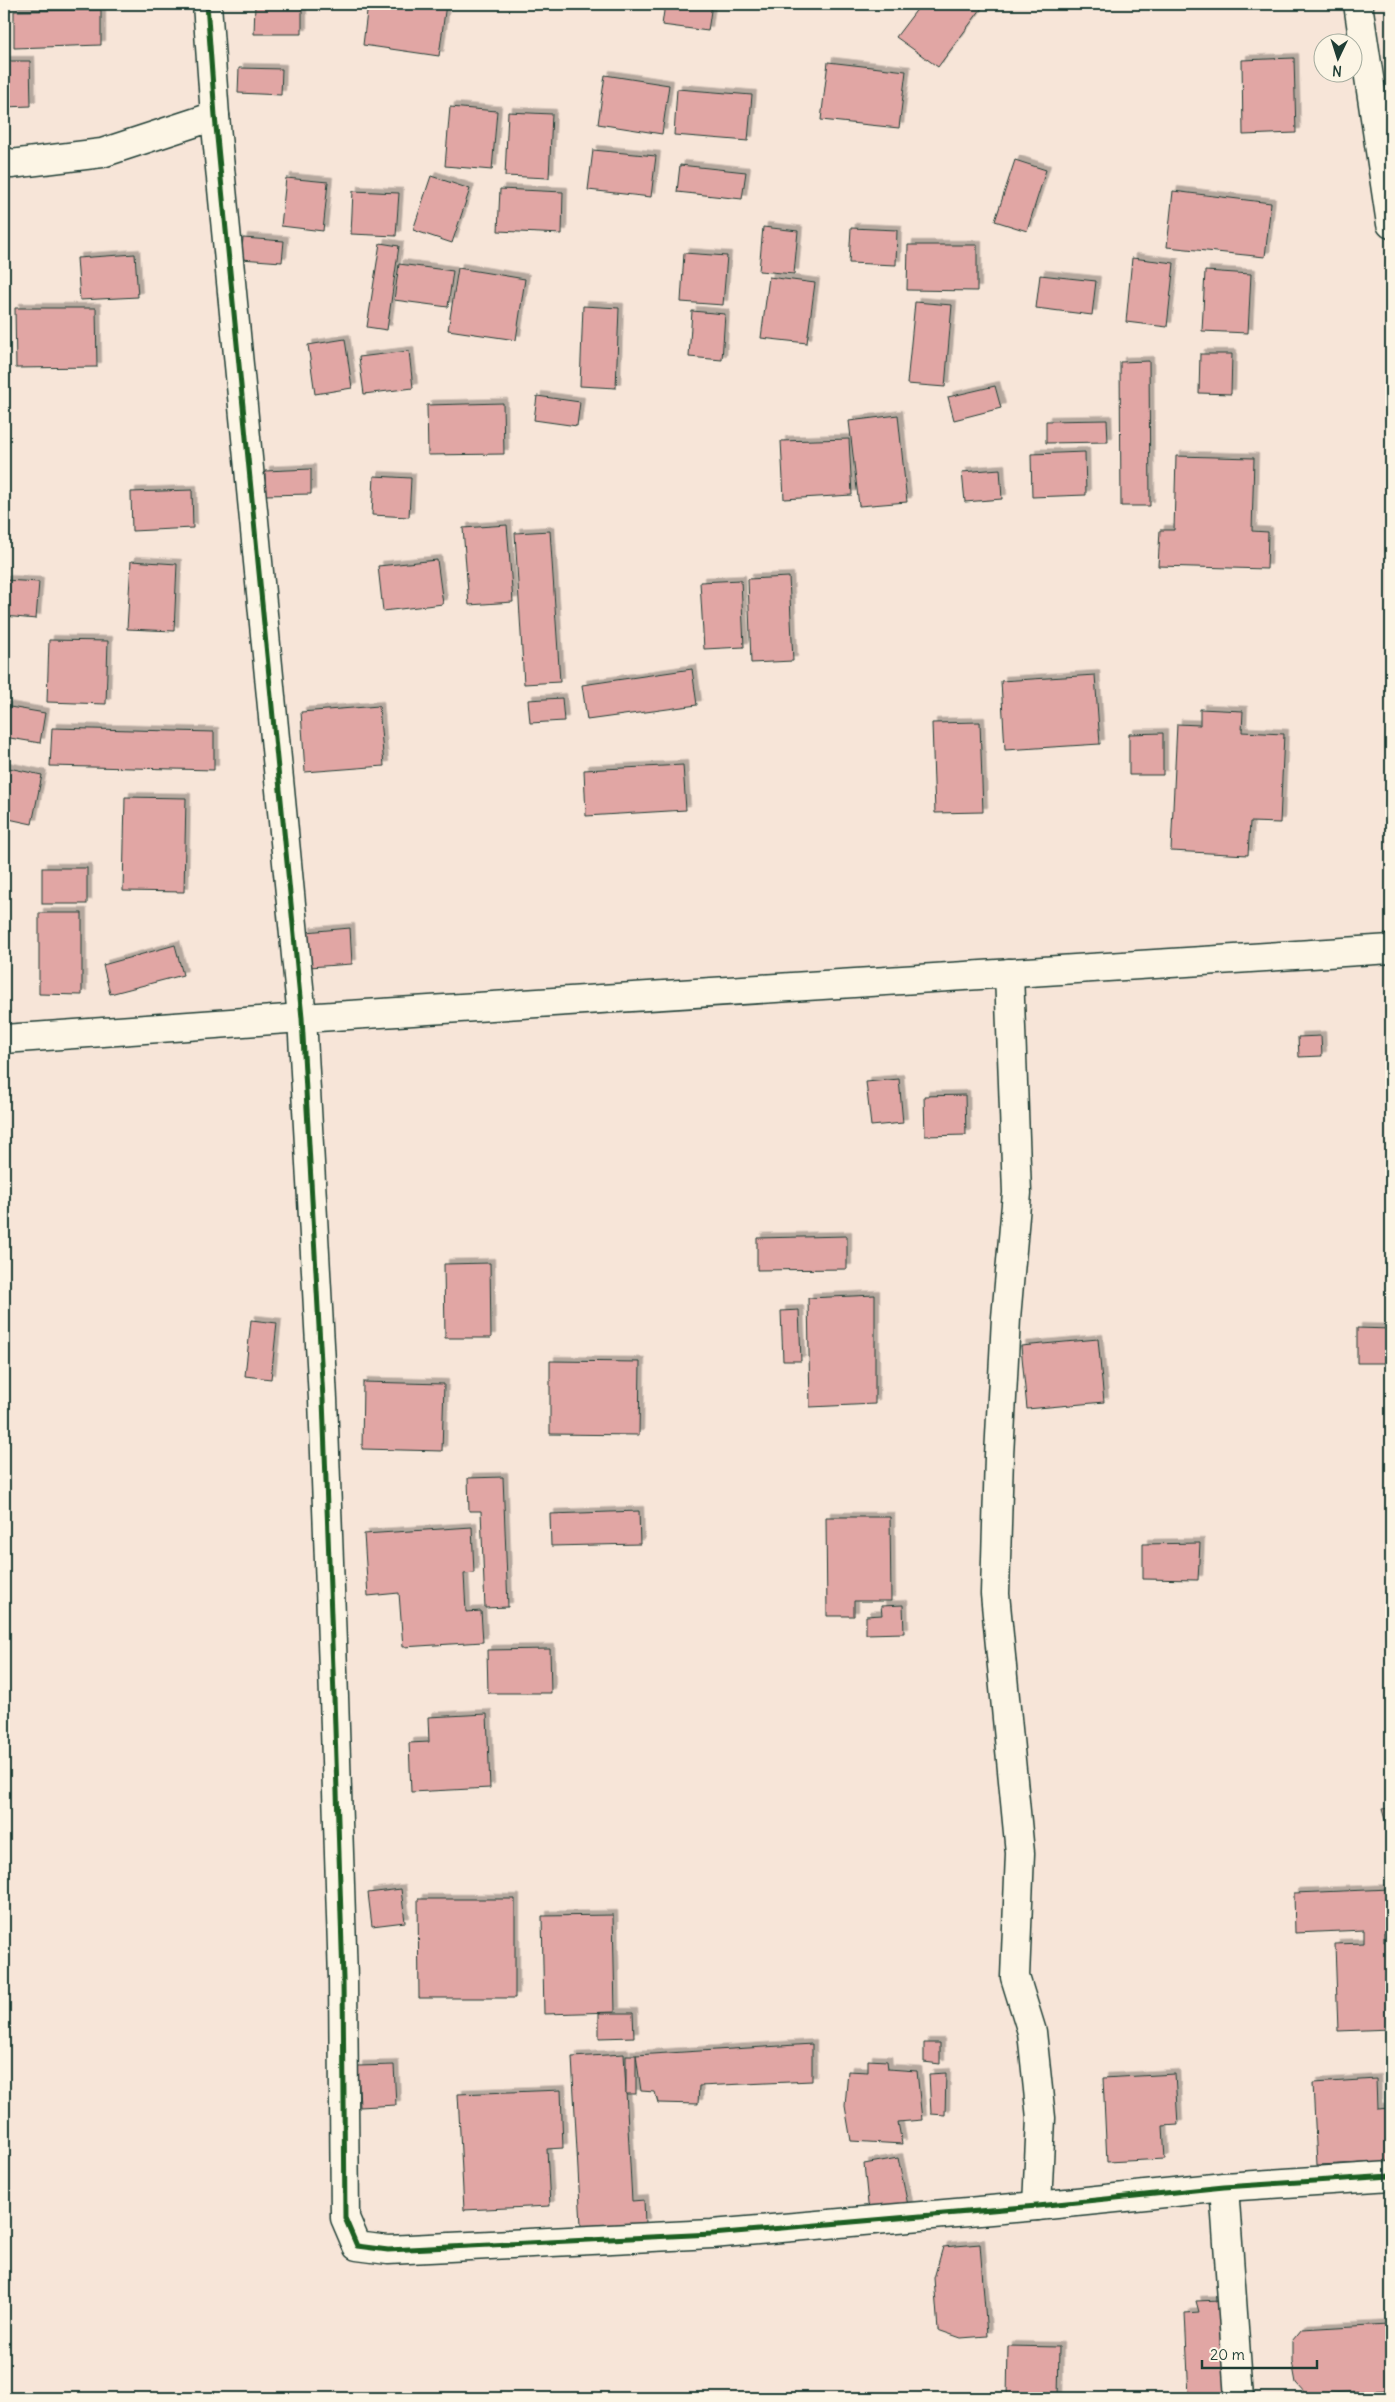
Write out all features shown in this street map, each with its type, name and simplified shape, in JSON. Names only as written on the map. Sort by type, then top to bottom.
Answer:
[{"type":"street","points":[[206,4],[215,116],[302,1018],[323,1399],[333,1668],[343,1979],[345,2218],[356,2246],[388,2250],[712,2234],[1037,2206],[1224,2187],[1391,2176]]},
{"type":"street","points":[[1358,4],[1391,224]]},
{"type":"street","points":[[4,161],[11,164],[102,153],[215,116]]},
{"type":"street","points":[[4,1039],[302,1018],[1391,949]]},
{"type":"street","points":[[1009,973],[1017,1193],[1006,1318],[998,1456],[995,1594],[1020,1853],[1015,1977],[1032,2032],[1041,2118],[1037,2206]]},
{"type":"street","points":[[1224,2187],[1239,2398]]},
{"type":"building","points":[[255,4],[302,4],[302,34],[254,34]]},
{"type":"building","points":[[368,4],[446,4],[439,56],[363,45]]},
{"type":"building","points":[[665,4],[712,4],[708,31],[662,25]]},
{"type":"building","points":[[921,4],[984,5],[938,67],[896,37]]},
{"type":"building","points":[[101,10],[101,45],[14,48],[14,11]]},
{"type":"building","points":[[1294,58],[1296,133],[1243,135],[1242,60]]},
{"type":"building","points":[[4,61],[30,61],[31,106],[4,107]]},
{"type":"building","points":[[828,62],[906,71],[899,128],[821,120]]},
{"type":"building","points":[[239,68],[282,69],[281,95],[238,93]]},
{"type":"building","points":[[605,75],[669,85],[662,134],[598,124]]},
{"type":"building","points":[[677,89],[752,95],[748,141],[674,135]]},
{"type":"building","points":[[450,107],[497,111],[492,170],[445,166]]},
{"type":"building","points":[[508,112],[552,114],[549,178],[505,176]]},
{"type":"building","points":[[593,150],[656,156],[651,197],[588,190]]},
{"type":"building","points":[[1015,160],[1046,170],[1027,231],[995,221]]},
{"type":"building","points":[[680,165],[746,172],[742,199],[677,192]]},
{"type":"building","points":[[431,176],[470,189],[452,243],[413,230]]},
{"type":"building","points":[[286,178],[328,182],[323,231],[281,226]]},
{"type":"building","points":[[500,189],[563,192],[562,234],[498,231]]},
{"type":"building","points":[[353,191],[399,193],[396,236],[351,234]]},
{"type":"building","points":[[1173,191],[1271,203],[1265,257],[1167,247]]},
{"type":"building","points":[[763,227],[798,231],[794,274],[759,271]]},
{"type":"building","points":[[851,228],[897,230],[896,265],[849,263]]},
{"type":"building","points":[[243,238],[284,241],[282,262],[241,259]]},
{"type":"building","points":[[380,243],[399,246],[387,330],[367,327]]},
{"type":"building","points":[[908,245],[977,245],[977,291],[907,290]]},
{"type":"building","points":[[684,253],[727,256],[723,305],[681,302]]},
{"type":"building","points":[[135,254],[138,297],[80,300],[77,258]]},
{"type":"building","points":[[1132,258],[1174,263],[1167,327],[1126,322]]},
{"type":"building","points":[[399,264],[453,271],[448,307],[394,300]]},
{"type":"building","points":[[458,268],[525,279],[516,340],[448,330]]},
{"type":"building","points":[[1205,271],[1251,274],[1248,333],[1202,331]]},
{"type":"building","points":[[1040,275],[1096,281],[1092,315],[1036,308]]},
{"type":"building","points":[[769,277],[815,283],[807,343],[761,338]]},
{"type":"building","points":[[915,302],[952,305],[945,387],[907,384]]},
{"type":"building","points":[[583,306],[619,308],[616,388],[580,386]]},
{"type":"building","points":[[15,308],[96,308],[97,367],[16,368]]},
{"type":"building","points":[[692,311],[725,314],[722,360],[689,357]]},
{"type":"building","points":[[345,339],[352,388],[315,394],[308,345]]},
{"type":"building","points":[[409,351],[413,388],[364,394],[359,357]]},
{"type":"building","points":[[1200,354],[1232,354],[1231,394],[1199,393]]},
{"type":"building","points":[[1149,361],[1150,506],[1121,506],[1120,362]]},
{"type":"building","points":[[995,386],[1001,408],[954,420],[948,397]]},
{"type":"building","points":[[537,396],[580,402],[577,426],[534,420]]},
{"type":"building","points":[[503,403],[504,454],[428,455],[427,405]]},
{"type":"building","points":[[898,415],[907,502],[859,506],[849,421]]},
{"type":"building","points":[[1107,420],[1108,442],[1046,443],[1046,421]]},
{"type":"building","points":[[849,439],[852,495],[784,499],[781,441]]},
{"type":"building","points":[[1085,452],[1086,495],[1032,497],[1031,454]]},
{"type":"building","points":[[1176,456],[1254,458],[1252,531],[1268,532],[1267,569],[1158,566],[1160,530],[1174,530]]},
{"type":"building","points":[[311,469],[311,494],[265,495],[265,471]]},
{"type":"building","points":[[1000,469],[1002,499],[965,502],[962,472]]},
{"type":"building","points":[[374,476],[411,478],[409,517],[372,515]]},
{"type":"building","points":[[192,490],[193,528],[132,531],[131,492]]},
{"type":"building","points":[[507,525],[513,602],[469,605],[463,528]]},
{"type":"building","points":[[550,531],[560,682],[524,684],[515,533]]},
{"type":"building","points":[[437,560],[443,604],[383,611],[378,566]]},
{"type":"building","points":[[131,561],[177,564],[174,631],[127,629]]},
{"type":"building","points":[[789,577],[793,661],[751,663],[748,579]]},
{"type":"building","points":[[4,580],[39,582],[36,619],[4,616]]},
{"type":"building","points":[[741,580],[744,647],[704,649],[700,582]]},
{"type":"building","points":[[49,640],[108,641],[106,704],[47,702]]},
{"type":"building","points":[[692,669],[697,705],[587,720],[582,685]]},
{"type":"building","points":[[1095,675],[1100,744],[1005,750],[1001,681]]},
{"type":"building","points":[[562,698],[564,721],[530,723],[528,700]]},
{"type":"building","points":[[4,706],[45,713],[40,743],[4,737]]},
{"type":"building","points":[[379,706],[384,766],[305,772],[301,712]]},
{"type":"building","points":[[1200,709],[1243,711],[1242,732],[1284,734],[1280,823],[1250,822],[1248,855],[1171,851],[1177,724],[1200,725]]},
{"type":"building","points":[[980,722],[983,812],[935,813],[932,723]]},
{"type":"building","points":[[52,728],[214,732],[214,770],[50,766]]},
{"type":"building","points":[[1163,733],[1163,775],[1129,775],[1129,734]]},
{"type":"building","points":[[683,765],[686,810],[586,816],[584,770]]},
{"type":"building","points":[[4,767],[42,775],[32,824],[4,818]]},
{"type":"building","points":[[125,797],[186,798],[184,892],[123,891]]},
{"type":"building","points":[[42,868],[87,868],[87,904],[42,904]]},
{"type":"building","points":[[39,913],[82,913],[82,995],[39,994]]},
{"type":"building","points":[[350,928],[352,964],[309,967],[306,932]]},
{"type":"building","points":[[175,945],[183,975],[110,994],[103,965]]},
{"type":"building","points":[[1321,1036],[1322,1056],[1299,1057],[1298,1037]]},
{"type":"building","points":[[899,1079],[903,1123],[871,1126],[866,1082]]},
{"type":"building","points":[[965,1095],[966,1135],[925,1136],[924,1096]]},
{"type":"building","points":[[847,1236],[847,1269],[757,1270],[757,1238]]},
{"type":"building","points":[[490,1263],[491,1338],[445,1338],[444,1264]]},
{"type":"building","points":[[875,1295],[875,1404],[810,1407],[808,1298]]},
{"type":"building","points":[[799,1310],[801,1361],[783,1361],[781,1311]]},
{"type":"building","points":[[251,1320],[277,1323],[271,1379],[245,1376]]},
{"type":"building","points":[[1357,1328],[1391,1329],[1391,1363],[1357,1363]]},
{"type":"building","points":[[1098,1339],[1104,1402],[1027,1409],[1021,1346]]},
{"type":"building","points":[[550,1361],[640,1362],[639,1435],[550,1434]]},
{"type":"building","points":[[363,1382],[444,1384],[442,1451],[362,1449]]},
{"type":"building","points":[[503,1477],[508,1607],[485,1608],[481,1511],[469,1511],[468,1478]]},
{"type":"building","points":[[639,1511],[640,1544],[551,1546],[550,1514]]},
{"type":"building","points":[[826,1517],[890,1517],[891,1601],[854,1601],[854,1616],[827,1616]]},
{"type":"building","points":[[472,1527],[474,1573],[464,1574],[466,1612],[481,1611],[483,1642],[403,1647],[399,1593],[368,1596],[364,1534]]},
{"type":"building","points":[[1200,1543],[1198,1580],[1143,1579],[1143,1544]]},
{"type":"building","points":[[903,1605],[904,1633],[866,1634],[866,1616],[882,1615],[881,1606]]},
{"type":"building","points":[[550,1649],[551,1693],[488,1693],[487,1650]]},
{"type":"building","points":[[487,1714],[490,1788],[411,1792],[409,1743],[429,1742],[428,1717]]},
{"type":"building","points":[[1391,1808],[1391,1841],[1382,1809]]},
{"type":"building","points":[[401,1889],[405,1922],[372,1926],[368,1893]]},
{"type":"building","points":[[1391,1889],[1391,1932],[1384,1932],[1384,1942],[1391,1942],[1391,2029],[1338,2031],[1335,1944],[1364,1943],[1364,1930],[1295,1933],[1294,1893]]},
{"type":"building","points":[[418,1899],[515,1899],[515,1998],[419,1998]]},
{"type":"building","points":[[613,1915],[615,2012],[544,2014],[542,1916]]},
{"type":"building","points":[[599,2013],[633,2013],[634,2037],[599,2038]]},
{"type":"building","points":[[924,2043],[940,2043],[940,2064],[924,2062]]},
{"type":"building","points":[[812,2044],[812,2081],[699,2086],[698,2104],[658,2103],[655,2092],[641,2091],[636,2055]]},
{"type":"building","points":[[624,2054],[632,2201],[644,2200],[645,2223],[581,2226],[572,2057]]},
{"type":"building","points":[[626,2055],[636,2055],[636,2094],[626,2094]]},
{"type":"building","points":[[868,2060],[887,2061],[888,2069],[917,2071],[922,2120],[898,2122],[902,2144],[851,2141],[845,2106],[848,2071],[868,2072]]},
{"type":"building","points":[[394,2065],[396,2105],[360,2107],[358,2066]]},
{"type":"building","points":[[946,2073],[945,2115],[931,2114],[929,2074]]},
{"type":"building","points":[[1175,2074],[1178,2125],[1163,2126],[1165,2159],[1107,2162],[1103,2078]]},
{"type":"building","points":[[1376,2079],[1377,2109],[1391,2108],[1391,2162],[1317,2165],[1313,2083]]},
{"type":"building","points":[[561,2090],[563,2148],[547,2149],[550,2206],[464,2210],[458,2094]]},
{"type":"building","points":[[898,2158],[909,2210],[869,2214],[864,2164]]},
{"type":"building","points":[[980,2244],[987,2336],[961,2338],[938,2330],[934,2278],[943,2247]]},
{"type":"building","points":[[1221,2300],[1226,2398],[1189,2398],[1185,2313],[1199,2312],[1196,2301]]},
{"type":"building","points":[[1388,2324],[1391,2390],[1306,2394],[1296,2383],[1292,2361],[1292,2341],[1302,2329]]},
{"type":"building","points":[[1008,2346],[1059,2347],[1058,2398],[1007,2398]]},
{"type":"cycle path","points":[[207,4],[215,116],[302,1018],[323,1399],[334,1697],[343,1979],[345,2218],[357,2246],[388,2250],[712,2234],[1037,2206],[1224,2187],[1391,2176]]}]
